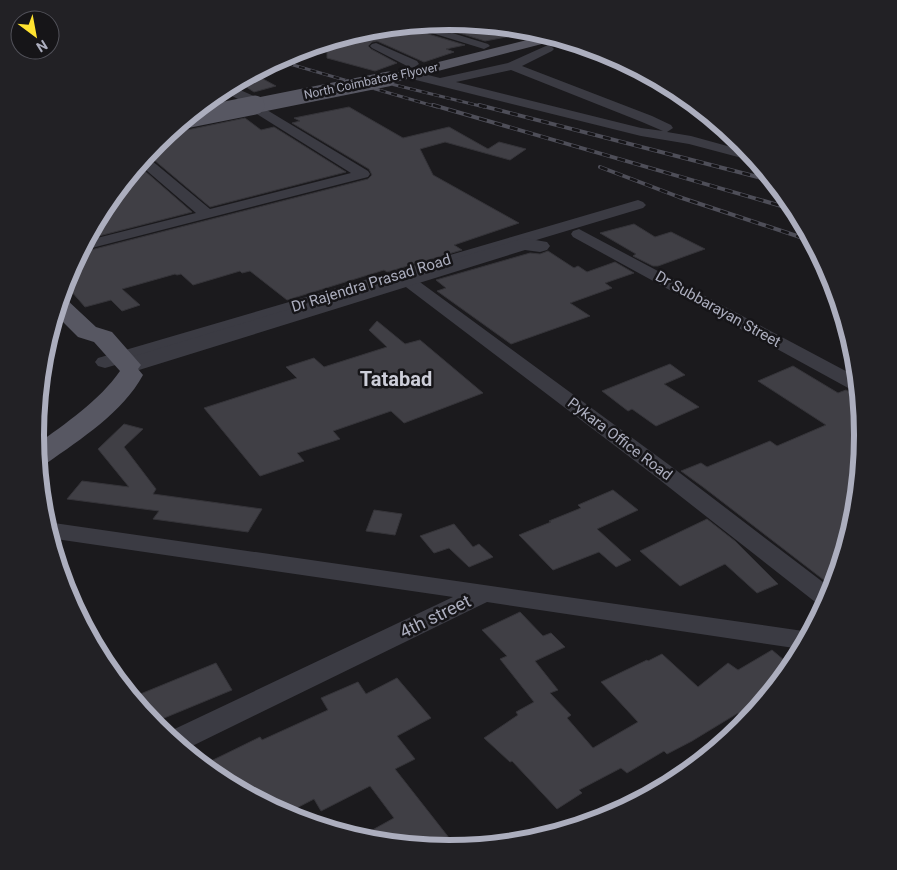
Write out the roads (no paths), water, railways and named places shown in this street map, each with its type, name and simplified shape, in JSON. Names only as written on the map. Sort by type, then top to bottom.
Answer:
[{"type":"main road","name":"North Coimbatore Flyover","points":[[203,113],[388,79],[543,42]]},
{"type":"main road","points":[[44,452],[119,391],[129,379],[122,368],[86,342],[87,332],[64,309]]},
{"type":"main road","points":[[43,436],[122,368]]},
{"type":"street","points":[[437,30],[484,46]]},
{"type":"street","points":[[439,82],[512,66],[546,42]]},
{"type":"street","points":[[376,46],[439,82],[641,132],[691,140],[740,154]]},
{"type":"street","points":[[512,66],[647,119],[691,140]]},
{"type":"street","points":[[203,113],[255,104],[273,97],[315,88]]},
{"type":"street","points":[[91,245],[364,174],[255,104],[233,92]]},
{"type":"street","points":[[148,164],[208,214]]},
{"type":"street","name":"Dr Rajendra Prasad Road","points":[[122,368],[638,205]]},
{"type":"street","name":"Dr Subbarayan Street","points":[[578,234],[850,381]]},
{"type":"street","points":[[122,368],[230,337],[407,281]]},
{"type":"street","name":"Pykara Office Road","points":[[407,281],[664,472],[822,593]]},
{"type":"street","points":[[55,531],[484,593]]},
{"type":"street","name":"4th street","points":[[181,739],[484,593],[798,639]]},
{"type":"railway","points":[[288,64],[437,107]]},
{"type":"railway","points":[[375,80],[484,107]]},
{"type":"railway","points":[[433,105],[783,206]]},
{"type":"railway","points":[[479,105],[762,178]]},
{"type":"railway","points":[[600,167],[679,197],[802,238]]},
{"type":"district","name":"Tatabad","points":[[396,379]]}]
